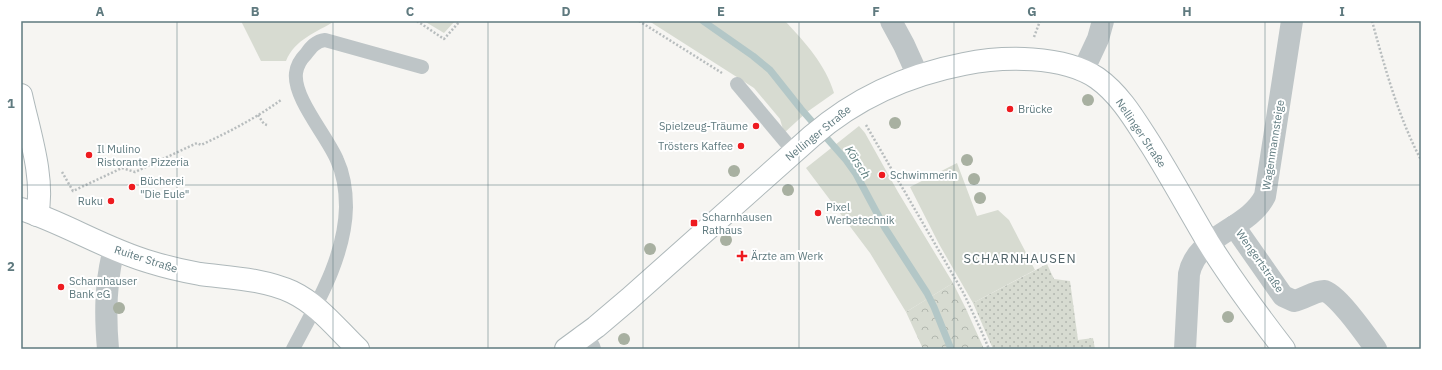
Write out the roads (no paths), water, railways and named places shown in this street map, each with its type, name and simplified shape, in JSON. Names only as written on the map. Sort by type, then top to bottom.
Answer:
[{"type":"main road","name":"Nellinger Straße","points":[[566,349],[587,343],[634,294],[823,126],[847,108],[888,87],[935,70],[973,62],[1014,59],[1047,61],[1083,71],[1103,83],[1118,98],[1135,120],[1238,288],[1284,349]]},
{"type":"main road","name":"Ruiter Straße","points":[[21,95],[40,190],[29,212],[114,249],[150,262],[179,270],[256,281],[293,293],[315,307],[358,349]]},
{"type":"street","points":[[891,21],[918,76]]},
{"type":"street","points":[[1083,71],[1098,39],[1103,21]]},
{"type":"street","name":"Wagenmannsteige","points":[[1209,242],[1252,214],[1265,196],[1292,21]]},
{"type":"street","name":"Wengertstraße","points":[[1234,226],[1284,296],[1294,301],[1321,292],[1328,292],[1340,303],[1376,349]]},
{"type":"street","points":[[1186,349],[1190,267],[1209,242]]},
{"type":"street","points":[[108,349],[106,300],[108,273],[114,249]]},
{"type":"lane","points":[[293,349],[315,307],[338,253],[345,222],[346,189],[340,166],[333,150],[309,111],[298,88],[296,74],[299,63],[314,45],[321,40],[422,67]]},
{"type":"lane","points":[[737,84],[794,152]]},
{"type":"waterway","name":"Körsch","points":[[703,21],[753,56],[770,70],[801,109],[846,160],[856,174],[885,228],[927,293],[951,349]]},
{"type":"place","name":"Brücke","points":[[1010,109]]},
{"type":"place","name":"Spielzeug-Träume","points":[[756,126]]},
{"type":"place","name":"Trösters Kaffee","points":[[741,146]]},
{"type":"place","name":"Il Mulino Ristorante Pizzeria","points":[[89,155]]},
{"type":"place","name":"Schwimmerin","points":[[882,175]]},
{"type":"place","name":"Bücherei \"Die Eule\"","points":[[132,187]]},
{"type":"place","name":"Ruku","points":[[111,201]]},
{"type":"place","name":"Pixel Werbetechnik","points":[[818,213]]},
{"type":"place","name":"Scharnhausen Rathaus","points":[[694,223]]},
{"type":"place","name":"Ärzte am Werk","points":[[742,256]]},
{"type":"place","name":"Scharnhauser Bank eG","points":[[61,287]]},
{"type":"district","name":"SCHARNHAUSEN","points":[[1020,258]]}]
